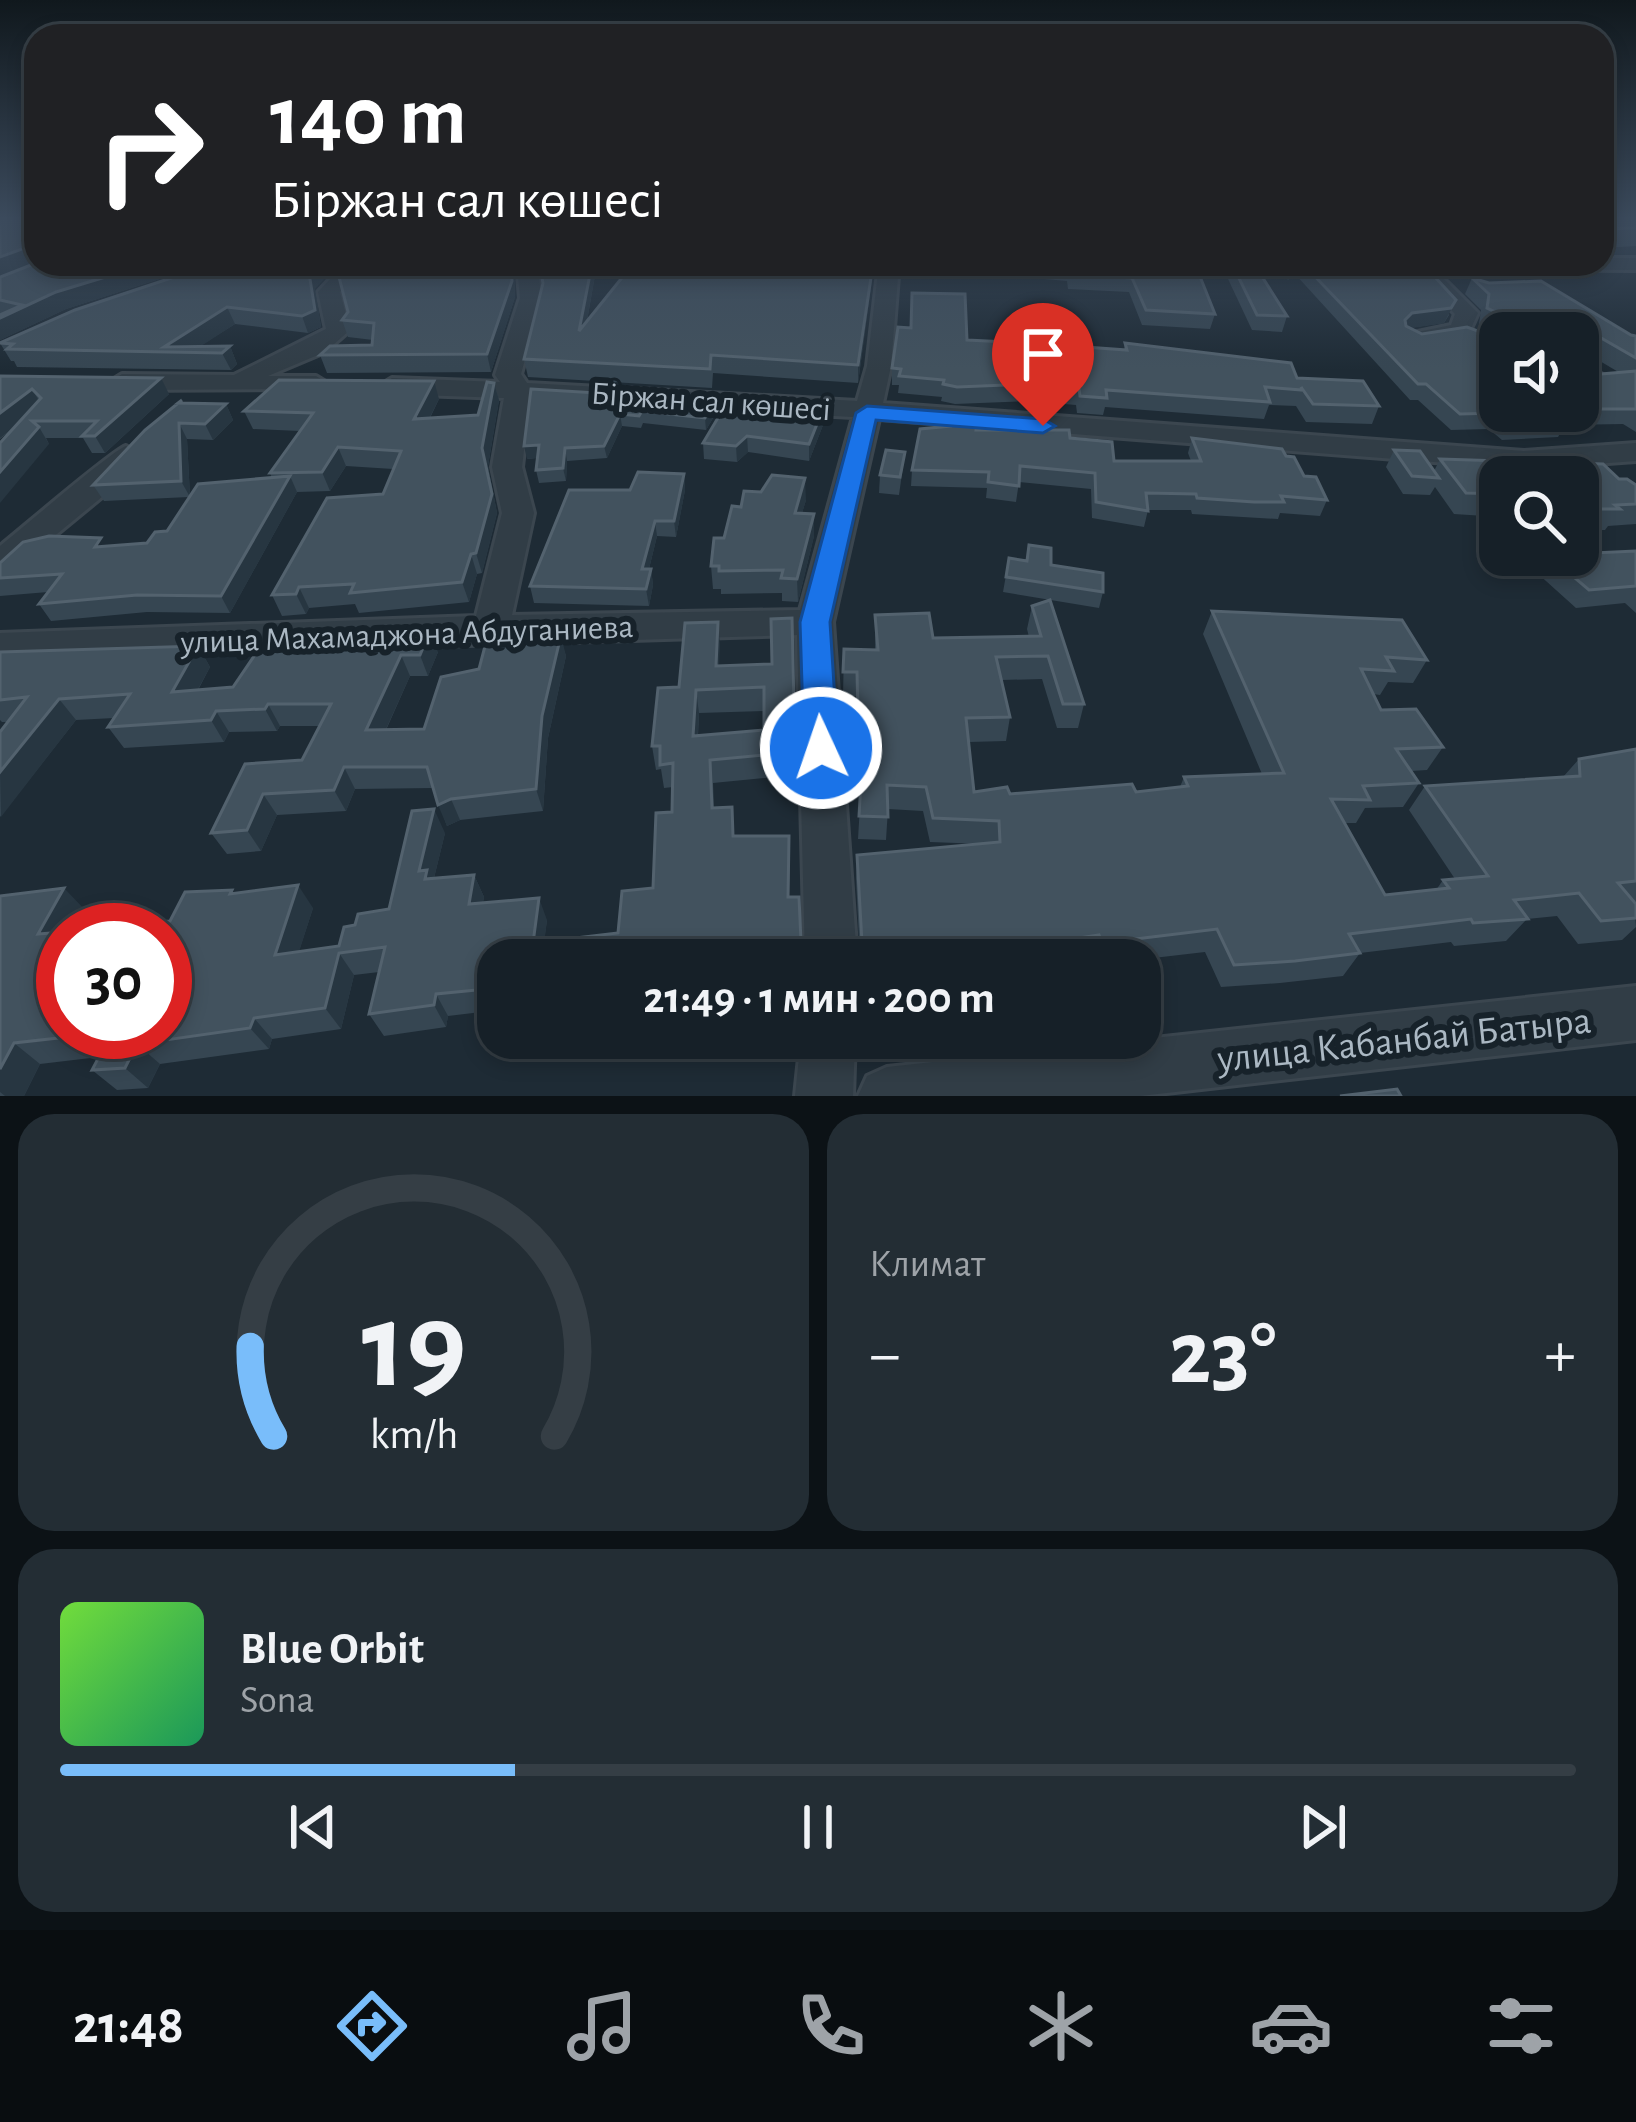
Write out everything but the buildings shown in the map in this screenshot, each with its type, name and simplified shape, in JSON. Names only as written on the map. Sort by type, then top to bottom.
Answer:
[{"type":"street","points":[[240,383],[257,368],[326,343],[338,330],[325,298],[327,289],[343,276]]},
{"type":"street","points":[[491,628],[518,513],[507,467],[518,388],[508,375],[531,298],[528,276]]},
{"type":"street","points":[[830,939],[815,622],[879,366],[888,276]]},
{"type":"street","points":[[1414,338],[1471,335],[1467,313],[1428,276]]},
{"type":"street","points":[[1525,276],[1546,289]]},
{"type":"street","name":"Біржан сал көшесі","points":[[88,381],[518,388],[1479,457]]},
{"type":"street","points":[[166,415],[206,383]]},
{"type":"street","points":[[0,563],[97,486],[141,437]]},
{"type":"street","name":"Біржан сал көшесі","points":[[1591,456],[1636,452]]},
{"type":"street","points":[[1599,470],[1618,483]]},
{"type":"street","name":"улица Махамаджона Абдуганиева","points":[[0,646],[815,622]]},
{"type":"street","name":"улица Кабанбай Батыра","points":[[887,1096],[1636,1013]]},
{"type":"street","points":[[824,1096],[827,1059]]},
{"type":"route","points":[[821,748],[815,622],[867,413],[1043,426]]}]
